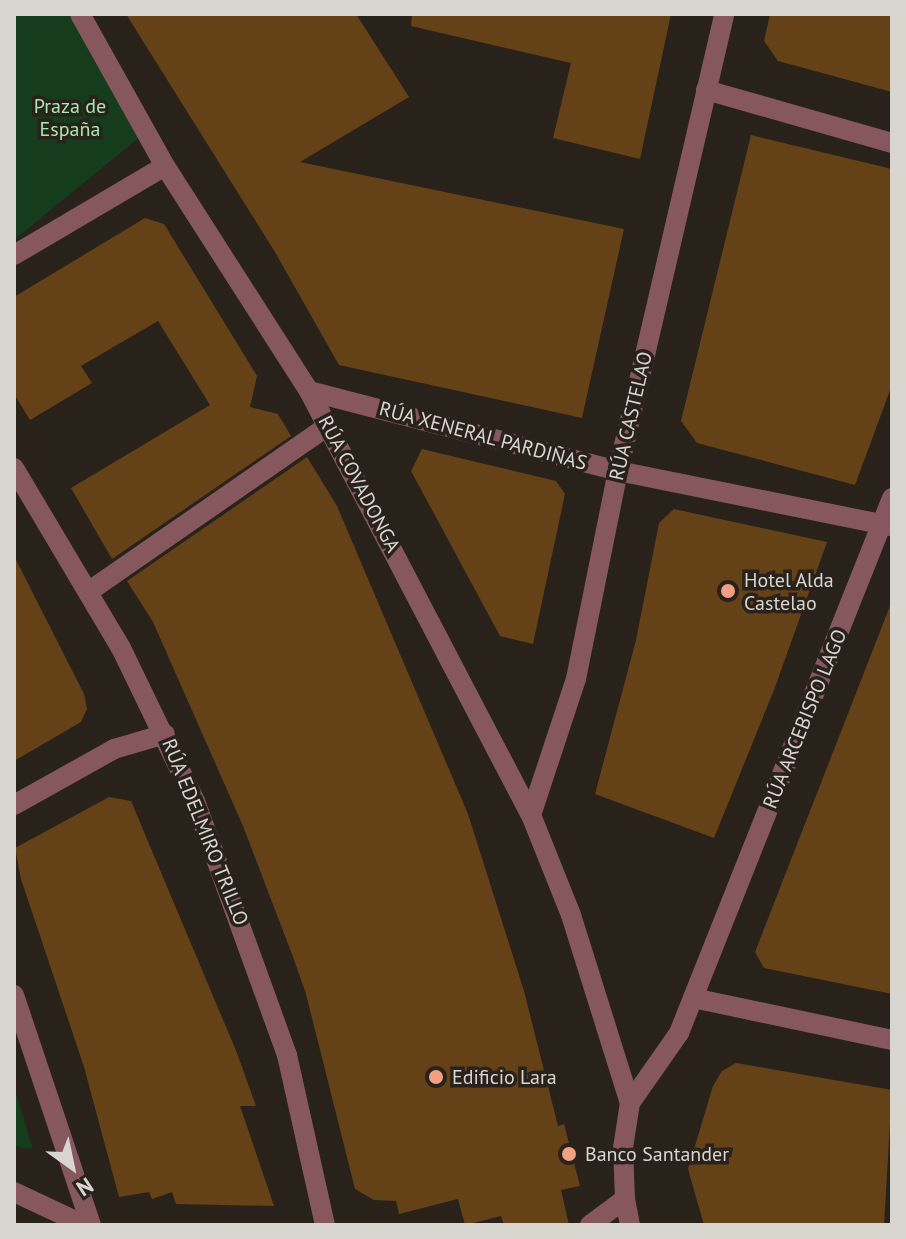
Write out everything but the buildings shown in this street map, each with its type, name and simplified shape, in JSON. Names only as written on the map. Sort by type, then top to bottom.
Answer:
[{"type":"street","points":[[14,255],[165,166],[80,14]]},
{"type":"street","name":"RÚA CASTELAO","points":[[531,815],[576,679],[618,471],[724,14]]},
{"type":"street","points":[[706,90],[892,143]]},
{"type":"street","name":"RÚA COVADONGA","points":[[165,166],[309,391],[531,815],[571,915],[630,1103]]},
{"type":"street","name":"RÚA XENERAL PARDIÑAS","points":[[309,391],[618,471],[887,525]]},
{"type":"street","points":[[88,592],[328,426]]},
{"type":"street","name":"RÚA EDELMIRO TRILLO","points":[[14,468],[88,592],[165,734],[234,900],[287,1055],[325,1225]]},
{"type":"street","name":"RÚA ARCEBISPO LAGO","points":[[630,1103],[679,1033],[887,525],[892,498]]},
{"type":"street","points":[[14,805],[114,749],[165,734]]},
{"type":"street","points":[[14,995],[91,1225]]},
{"type":"street","points":[[693,998],[892,1040]]},
{"type":"street","points":[[630,1103],[623,1148],[625,1199],[630,1225]]},
{"type":"street","points":[[14,1192],[84,1225]]},
{"type":"street","points":[[590,1225],[625,1199]]},
{"type":"green space","name":"Praza de España","points":[[14,14],[72,14],[146,132],[14,240]]},
{"type":"green space","points":[[14,1087],[33,1149],[14,1146]]},
{"type":"place","name":"Hotel Alda Castelao","points":[[728,591]]},
{"type":"place","name":"Edificio Lara","points":[[436,1077]]},
{"type":"place","name":"Banco Santander","points":[[569,1154]]}]
